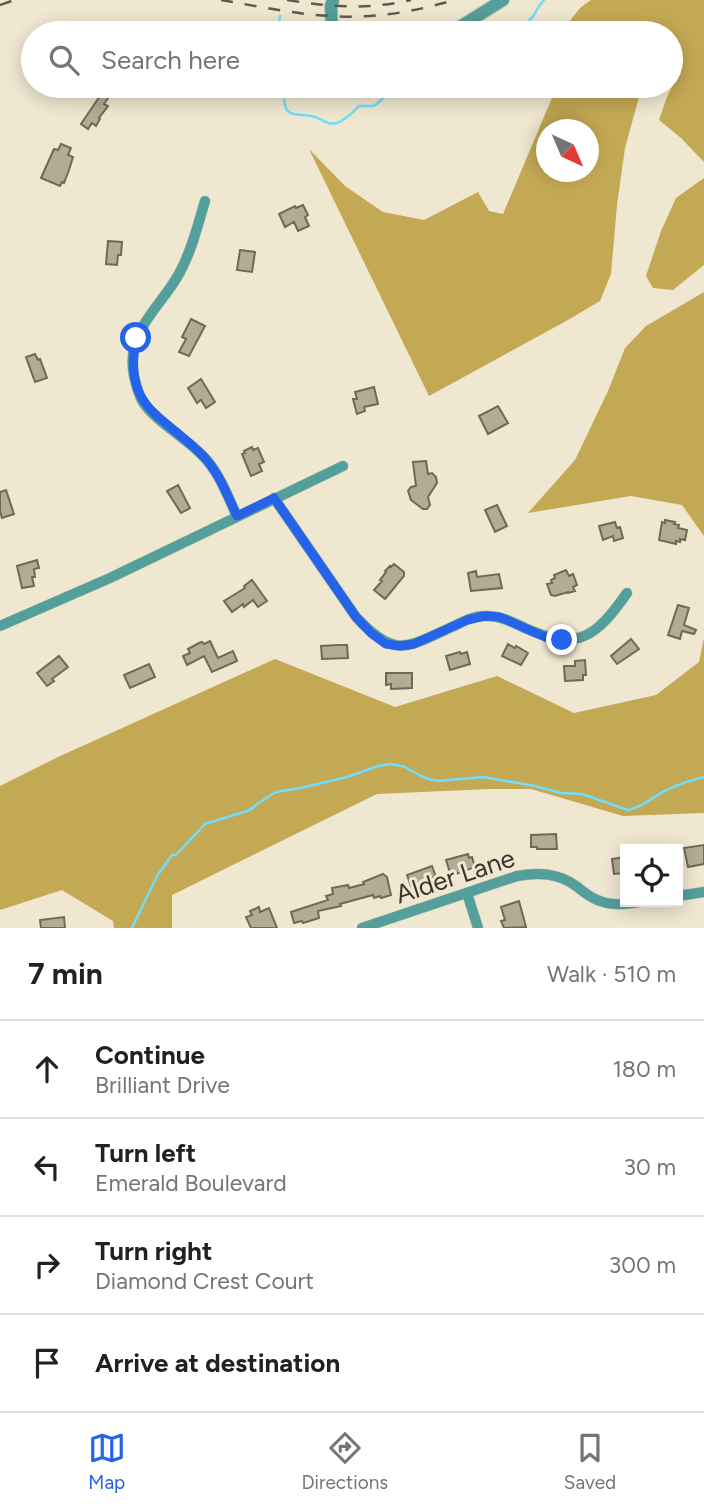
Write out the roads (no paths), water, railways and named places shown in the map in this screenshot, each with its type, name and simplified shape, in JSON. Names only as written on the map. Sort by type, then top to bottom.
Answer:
[{"type":"street","points":[[332,0],[332,21]]},
{"type":"street","points":[[469,21],[503,0]]},
{"type":"street","points":[[205,201],[181,271],[144,321],[136,338],[133,370],[136,387],[143,402],[214,469],[237,516]]},
{"type":"street","points":[[0,626],[110,578],[344,466]]},
{"type":"street","points":[[274,498],[356,617],[386,644],[414,644],[467,620],[484,616],[500,617],[545,637],[562,640],[580,638],[596,630],[609,618],[627,593]]},
{"type":"street","name":"Alder Lane","points":[[362,928],[531,873],[556,875],[589,897],[601,902],[620,904]]},
{"type":"street","points":[[683,895],[704,892]]},
{"type":"street","points":[[467,893],[478,928]]},
{"type":"waterway","points":[[528,21],[544,0]]},
{"type":"waterway","points":[[279,21],[280,16]]},
{"type":"waterway","points":[[284,98],[288,111],[333,124],[346,118],[359,106],[374,106],[384,98]]},
{"type":"waterway","points":[[132,928],[157,876],[172,855],[176,855],[205,824],[250,810],[276,792],[347,777],[391,764],[438,781],[483,777],[561,793],[582,794],[628,810],[660,793],[704,777]]},
{"type":"railway","points":[[0,5],[14,0]]},
{"type":"railway","points":[[221,0],[346,17],[393,14],[454,0]]},
{"type":"railway","points":[[287,0],[349,6],[411,0]]}]
